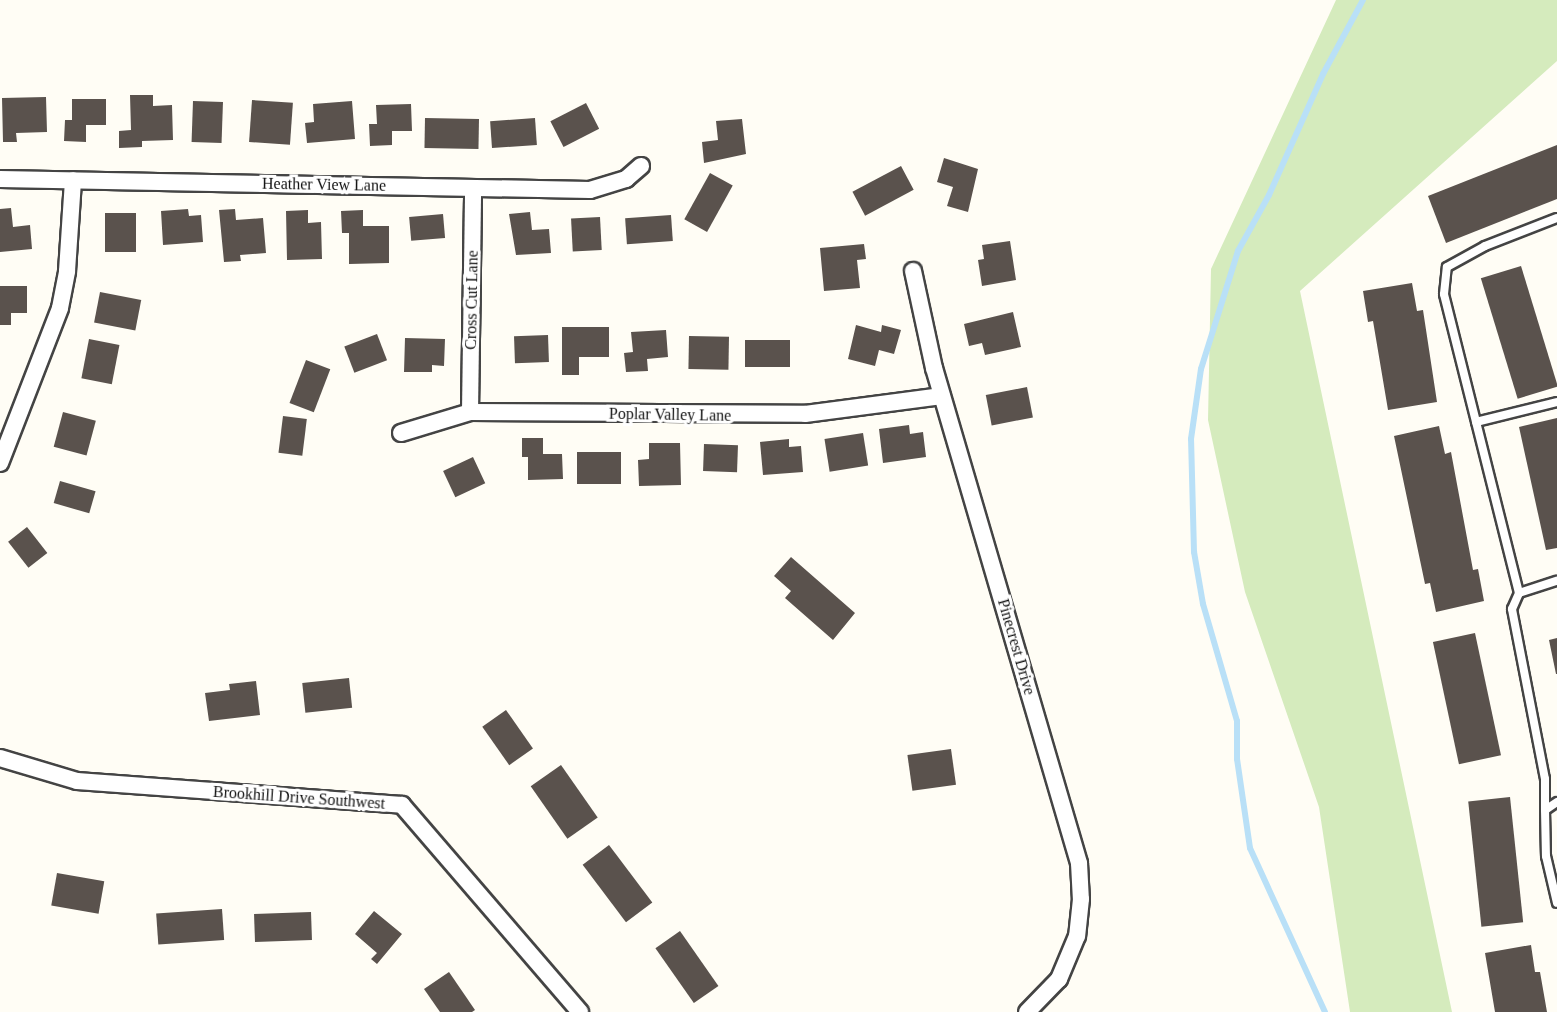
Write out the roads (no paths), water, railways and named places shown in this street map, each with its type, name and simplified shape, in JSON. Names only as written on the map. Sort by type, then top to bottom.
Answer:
[{"type":"street","name":"Heather View Lane","points":[[0,179],[590,189],[626,179],[641,166]]},
{"type":"street","points":[[0,463],[60,308],[67,271],[73,180]]},
{"type":"street","name":"Cross Cut Lane","points":[[470,412],[473,188]]},
{"type":"street","name":"Pinecrest Drive","points":[[913,271],[942,396],[1079,862],[1081,899],[1077,936],[1059,979],[1027,1012]]},
{"type":"street","name":"Poplar Valley Lane","points":[[401,433],[470,412],[805,414],[942,396]]},
{"type":"street","name":"Brookhill Drive Southwest","points":[[0,758],[77,781],[402,805],[579,1012]]},
{"type":"lane","points":[[1557,218],[1485,246],[1447,267],[1444,294],[1519,593],[1512,609],[1545,779],[1546,856],[1557,903]]},
{"type":"lane","points":[[1476,422],[1557,402]]},
{"type":"lane","points":[[1519,593],[1557,580]]},
{"type":"lane","points":[[1545,810],[1557,802]]},
{"type":"waterway","points":[[1325,1012],[1250,848],[1237,759],[1237,721],[1203,604],[1194,552],[1191,439],[1201,369],[1238,251],[1269,195],[1323,74],[1363,0]]}]
